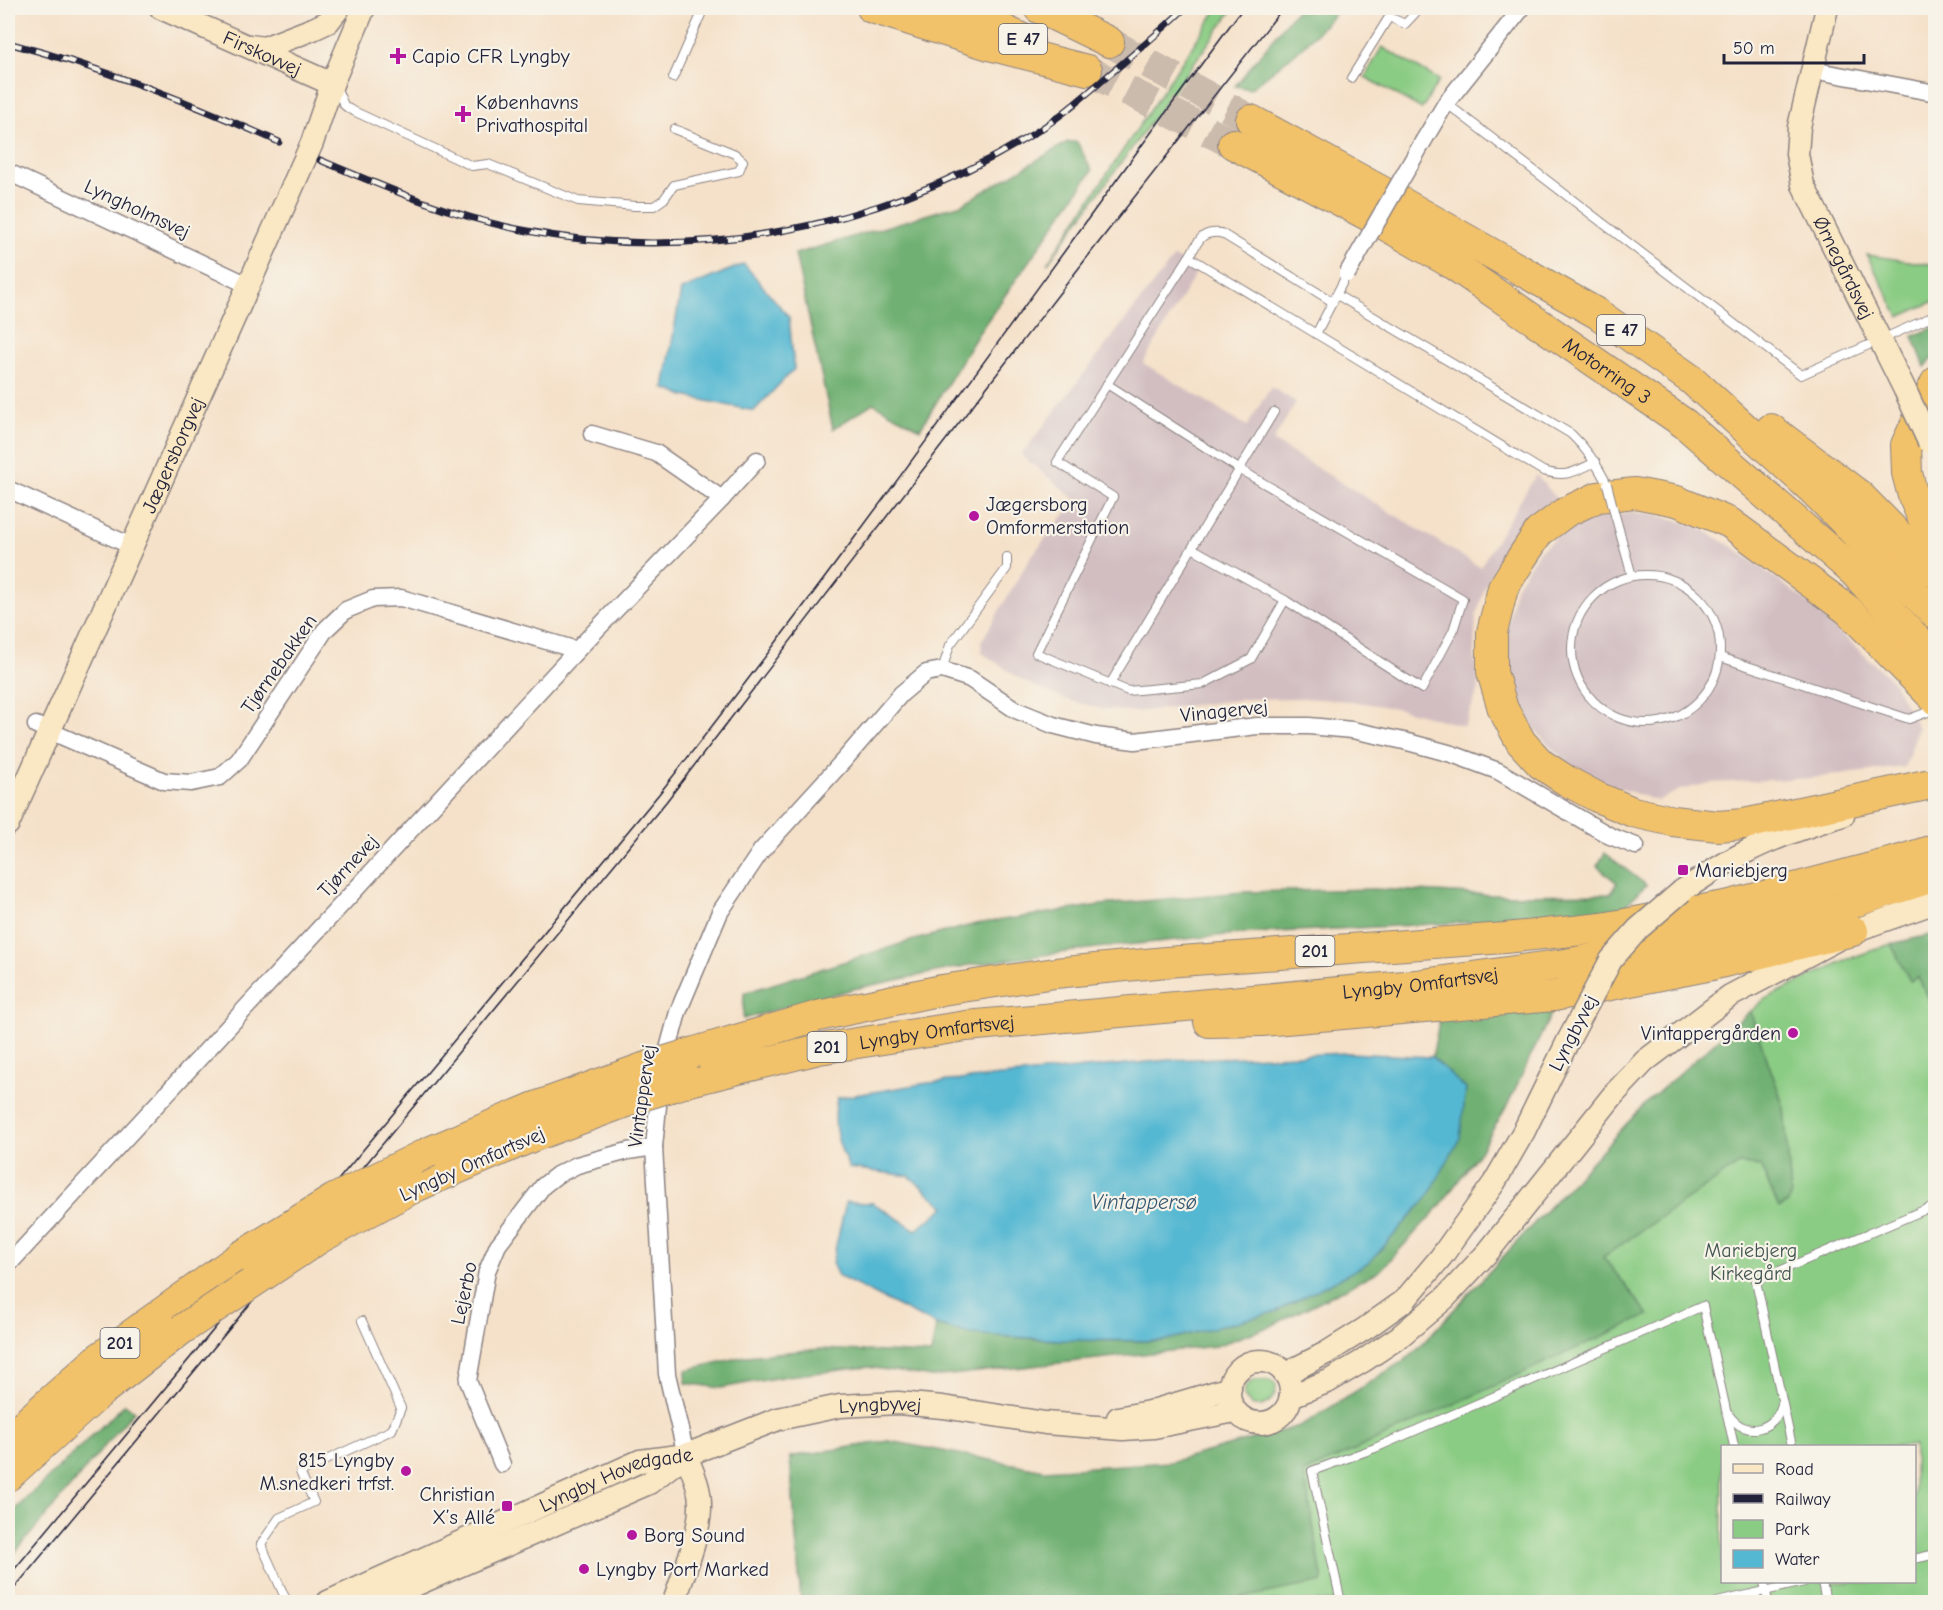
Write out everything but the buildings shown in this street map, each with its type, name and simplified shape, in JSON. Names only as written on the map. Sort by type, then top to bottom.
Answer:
[{"type":"highway","name":"E 47","points":[[872,8],[989,45],[1087,70],[959,8]]},
{"type":"highway","name":"E 47","points":[[1039,8],[1109,42],[1067,8]]},
{"type":"highway","name":"Motorring 3","points":[[1251,120],[1598,314],[1692,380],[1814,491],[1935,615]]},
{"type":"highway","name":"Motorring 3","points":[[1233,144],[1371,217],[1450,263],[1685,424],[1854,572],[1935,660]]},
{"type":"highway","points":[[1692,380],[1726,394],[1858,495],[1935,573]]},
{"type":"highway","points":[[1935,382],[1906,445],[1907,473],[1912,496],[1935,539]]},
{"type":"highway","points":[[1929,707],[1848,610],[1730,524],[1677,501],[1635,493],[1598,497],[1566,512],[1539,532],[1503,588],[1492,632],[1492,672],[1503,709],[1521,742],[1541,764],[1567,781],[1633,812],[1673,821],[1718,826],[1744,824],[1805,813],[1930,784]]},
{"type":"highway","name":"201","points":[[1901,860],[1935,842]]},
{"type":"highway","name":"Lyngby Omfartsvej","points":[[8,1476],[102,1391],[181,1330],[320,1238],[415,1187],[529,1138],[644,1081],[695,1052],[818,1016],[954,988],[1055,973],[1166,962],[1505,938],[1602,928],[1730,905],[1935,849]]},
{"type":"highway","name":"Lyngby Omfartsvej","points":[[8,1439],[99,1358],[241,1256],[334,1200],[429,1152],[535,1107],[644,1081],[690,1081],[819,1049],[966,1026],[1416,985],[1565,964],[1701,939],[1839,907],[1935,876]]},
{"type":"highway","points":[[966,1026],[1262,1022],[1554,996],[1712,964],[1853,931]]},
{"type":"street","name":"Firskovvej","points":[[161,8],[332,84]]},
{"type":"street","points":[[248,46],[264,48],[313,29],[328,22],[339,8]]},
{"type":"street","name":"Jægersborgvej","points":[[8,824],[43,728],[242,282],[317,131],[332,84],[364,8]]},
{"type":"street","points":[[1347,274],[1446,103],[1522,8]]},
{"type":"street","name":"Ørnegårdsvej","points":[[1827,8],[1799,127],[1797,154],[1803,185],[1881,339],[1932,449]]},
{"type":"street","points":[[1812,70],[1935,93]]},
{"type":"street","name":"Lyngholmsvej","points":[[8,172],[242,282]]},
{"type":"street","points":[[592,434],[656,453],[722,499]]},
{"type":"street","name":"Tjørnevej","points":[[8,1265],[577,650],[757,460]]},
{"type":"street","points":[[8,489],[125,543]]},
{"type":"street","name":"Tjørnebakken","points":[[43,728],[164,781],[191,783],[220,777],[238,760],[325,630],[346,610],[373,599],[401,598],[577,650]]},
{"type":"street","name":"Vintappervej","points":[[686,1455],[667,1374],[654,1147],[662,1075],[675,1021],[720,912],[761,851],[901,694],[926,673],[942,670]]},
{"type":"street","name":"Vinagervej","points":[[942,670],[970,679],[1016,710],[1053,725],[1096,736],[1135,741],[1257,726],[1309,726],[1352,730],[1404,741],[1452,754],[1498,771],[1610,836],[1636,846]]},
{"type":"street","name":"Jægersborgvej","points":[[8,789],[43,728]]},
{"type":"street","name":"Lyngbyvej","points":[[1285,1374],[1326,1353],[1366,1328],[1404,1300],[1441,1257],[1499,1174],[1524,1131],[1611,960],[1638,929],[1682,891],[1747,851],[1804,827],[1930,784]]},
{"type":"street","points":[[1291,1396],[1329,1381],[1363,1361],[1399,1337],[1445,1298],[1488,1252],[1614,1094],[1645,1061],[1730,996],[1853,931],[1935,902]]},
{"type":"street","points":[[1882,921],[1935,918]]},
{"type":"street","name":"Lejerbo","points":[[502,1464],[468,1381],[487,1270],[498,1245],[543,1186],[557,1175],[577,1165],[628,1151],[654,1147]]},
{"type":"street","points":[[1268,1362],[1285,1374],[1291,1388],[1291,1396],[1284,1413],[1268,1422],[1250,1422],[1235,1411],[1230,1400],[1230,1388],[1239,1370],[1248,1364],[1268,1362]]},
{"type":"street","name":"Lyngbyvej","points":[[1082,1426],[1149,1412],[1230,1388]]},
{"type":"street","name":"Lyngbyvej","points":[[686,1455],[778,1419],[840,1406],[898,1403],[944,1407],[1045,1424],[1123,1429],[1154,1427],[1235,1411]]},
{"type":"street","points":[[674,1602],[700,1518],[697,1481],[686,1455]]},
{"type":"street","name":"Lyngby Hovedgade","points":[[328,1602],[649,1483],[686,1455]]},
{"type":"street","name":"Lyngby Hovedgade","points":[[376,1602],[449,1559]]},
{"type":"lane","points":[[673,78],[702,8]]},
{"type":"lane","points":[[1351,78],[1389,17],[1405,24],[1420,8]]},
{"type":"lane","points":[[332,84],[349,109],[472,166],[488,164],[578,201],[654,206],[664,199],[674,185],[739,171],[743,161],[735,154],[674,129]]},
{"type":"lane","points":[[1446,103],[1801,375],[1935,315]]},
{"type":"lane","points":[[1285,600],[1251,659],[1203,684],[1128,691],[1036,653],[1113,497],[1057,462],[1188,257],[1203,235],[1210,232],[1221,233],[1570,434],[1585,447],[1607,484],[1632,576]]},
{"type":"lane","points":[[1188,257],[1543,471],[1567,475],[1596,462]]},
{"type":"lane","points":[[1316,334],[1347,274]]},
{"type":"lane","points":[[1107,384],[1239,469],[1463,598],[1453,631],[1422,689],[1285,600],[1192,548]]},
{"type":"lane","points":[[1110,684],[1274,412]]},
{"type":"lane","points":[[942,670],[950,645],[1007,568],[1007,557]]},
{"type":"lane","points":[[1652,575],[1671,579],[1689,588],[1703,601],[1714,618],[1719,637],[1720,657],[1714,680],[1702,699],[1683,714],[1662,722],[1638,723],[1616,717],[1596,704],[1581,686],[1573,664],[1572,641],[1579,618],[1592,599],[1610,584],[1632,576],[1652,575]]},
{"type":"lane","points":[[1720,657],[1909,718],[1929,707],[1935,710]]},
{"type":"lane","points":[[1792,1445],[1756,1281],[1935,1204]]},
{"type":"lane","points":[[1341,1602],[1312,1471],[1375,1448],[1703,1306],[1734,1445]]},
{"type":"lane","points":[[287,1602],[261,1544],[279,1518],[314,1502],[300,1472],[392,1430],[401,1408],[362,1321]]},
{"type":"lane","points":[[1725,1404],[1733,1421],[1750,1429],[1760,1429],[1776,1419],[1783,1402],[1781,1392]]},
{"type":"lane","points":[[1916,1559],[1935,1554]]},
{"type":"lane","points":[[1717,1602],[1765,1586],[1788,1583]]},
{"type":"lane","points":[[1822,1583],[1826,1602]]},
{"type":"lane","points":[[1765,1586],[1768,1602]]},
{"type":"shaded area","points":[[1174,257],[1198,270],[1143,363],[1247,426],[1271,387],[1296,402],[1273,441],[1480,567],[1536,475],[1559,501],[1531,522],[1501,554],[1484,589],[1476,617],[1474,648],[1479,689],[1464,726],[1401,709],[1350,701],[1300,698],[1246,699],[1136,712],[1101,709],[1064,699],[1025,682],[982,653],[981,642],[1030,558],[1076,500],[1021,455]]},
{"type":"shaded area","points":[[1625,513],[1649,513],[1698,527],[1733,547],[1802,598],[1893,681],[1918,728],[1905,767],[1811,778],[1710,783],[1680,790],[1657,801],[1611,785],[1573,766],[1550,747],[1526,719],[1508,686],[1503,652],[1515,588],[1539,551],[1566,529],[1596,518]]},
{"type":"green space","points":[[1218,8],[1234,8],[1047,264],[1208,23]]},
{"type":"green space","points":[[1298,8],[1341,8],[1303,47],[1250,89],[1235,86]]},
{"type":"green space","points":[[1382,47],[1439,80],[1422,109],[1365,77]]},
{"type":"green space","points":[[1068,142],[1077,142],[1092,171],[978,334],[920,429],[873,403],[833,429],[795,254],[962,204]]},
{"type":"green space","points":[[1867,255],[1935,265],[1935,301],[1899,317]]},
{"type":"green space","points":[[1935,327],[1935,356],[1925,367],[1913,336]]},
{"type":"green space","points":[[1605,853],[1646,885],[1622,909],[1591,916],[1236,934],[1097,948],[970,965],[853,989],[743,1019],[744,993],[910,941],[976,924],[1100,905],[1244,892],[1374,889],[1494,895],[1610,894],[1617,883],[1597,866]]},
{"type":"green space","name":"Mariebjerg Kirkegård","points":[[1935,934],[1935,1602],[801,1602],[790,1457],[889,1441],[1044,1470],[1167,1472],[1308,1441],[1411,1356],[1644,1105],[1765,999],[1845,960],[1891,944]]},
{"type":"green space","points":[[1936,934],[1935,1011],[1918,977],[1910,981],[1891,944]]},
{"type":"green space","points":[[1554,1008],[1507,1106],[1480,1151],[1440,1206],[1380,1271],[1271,1326],[1216,1346],[932,1377],[868,1367],[787,1376],[721,1388],[686,1383],[686,1370],[746,1356],[820,1349],[931,1354],[936,1325],[1020,1338],[1163,1341],[1466,1089],[1432,1057],[1440,1018]]},
{"type":"green space","points":[[1750,1011],[1784,1107],[1791,1193],[1788,1203],[1779,1208],[1760,1166],[1739,1164],[1603,1257],[1649,1315],[1304,1473],[1323,1582],[1220,1602],[801,1602],[790,1457],[889,1441],[1044,1470],[1170,1462],[1303,1425],[1411,1356],[1644,1105]]},
{"type":"green space","points":[[1254,1380],[1270,1380],[1276,1385],[1272,1399],[1265,1405],[1251,1405],[1244,1396],[1246,1386]]},
{"type":"green space","points":[[125,1404],[134,1411],[8,1561],[8,1516]]},
{"type":"water","points":[[744,264],[789,317],[794,369],[754,411],[684,396],[664,388],[681,290]]},
{"type":"water","name":"Vintappersø","points":[[1348,1053],[1432,1057],[1466,1089],[1460,1138],[1427,1198],[1369,1263],[1275,1312],[1163,1341],[1059,1340],[970,1334],[936,1325],[838,1276],[832,1263],[846,1202],[873,1203],[916,1230],[945,1207],[909,1176],[849,1168],[837,1134],[835,1117],[837,1098],[928,1083],[1168,1060]]},
{"type":"tunnel","points":[[1109,42],[1251,120]]},
{"type":"tunnel","points":[[1087,70],[1233,144]]},
{"type":"tram line","points":[[8,1577],[659,794],[881,502],[1243,8]]},
{"type":"tram line","points":[[8,1596],[666,802],[1283,8]]},
{"type":"railway","points":[[320,160],[442,208],[517,229],[583,239],[649,243],[715,240],[781,231],[846,216],[909,195],[970,169],[1028,137],[1076,103],[1185,8]]},
{"type":"railway","points":[[8,43],[77,63],[145,87],[279,142]]},
{"type":"place","name":"Capio CFR Lyngby","points":[[398,56]]},
{"type":"place","name":"Københavns Privathospital","points":[[463,114]]},
{"type":"place","name":"Jægersborg Omformerstation","points":[[974,516]]},
{"type":"place","name":"Mariebjerg","points":[[1683,870]]},
{"type":"place","name":"Vintappergården","points":[[1793,1033]]},
{"type":"place","name":"815 Lyngby M.snedkeri trfst.","points":[[406,1471]]},
{"type":"place","name":"Christian X’s Allé","points":[[507,1506]]},
{"type":"place","name":"Borg Sound","points":[[632,1535]]},
{"type":"place","name":"Lyngby Port Marked","points":[[584,1569]]}]
